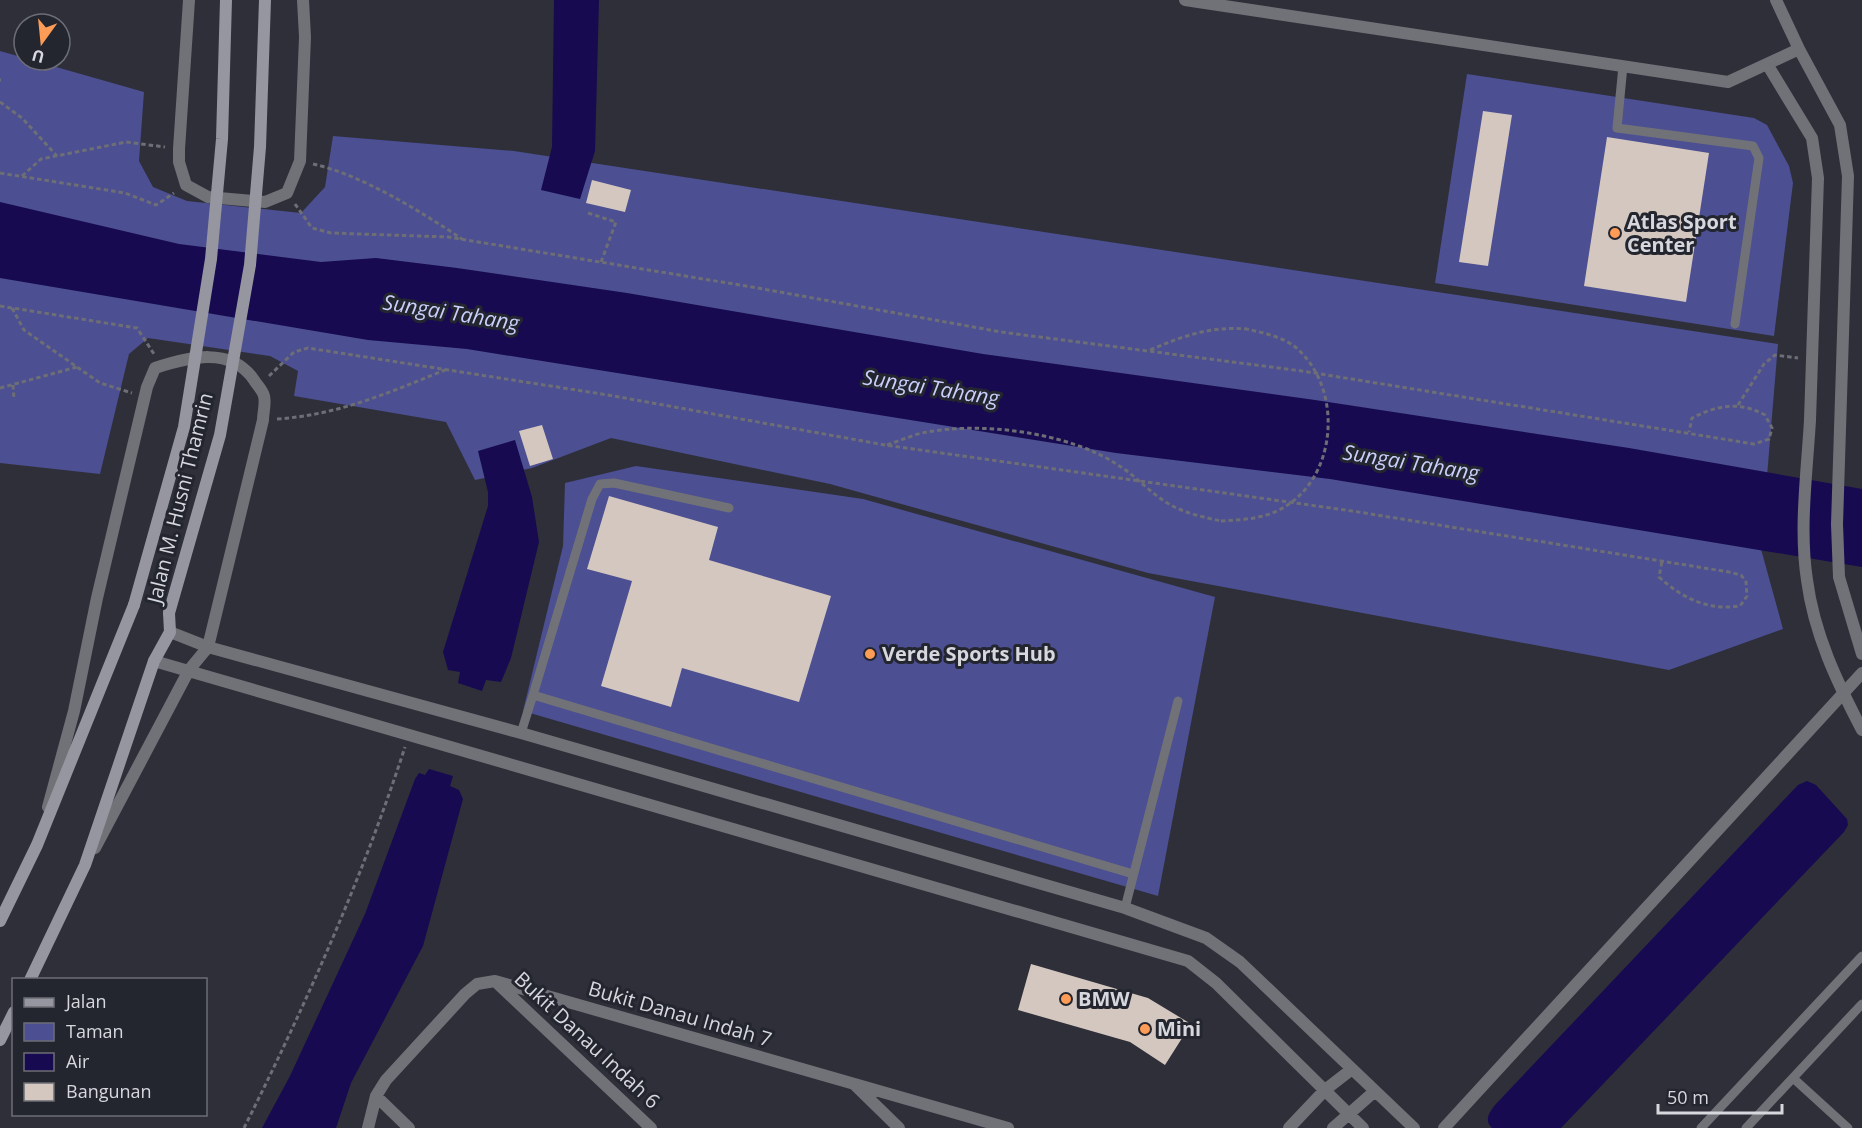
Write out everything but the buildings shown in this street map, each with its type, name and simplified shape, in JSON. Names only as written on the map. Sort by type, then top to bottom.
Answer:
[{"type":"main road","name":"Jalan M. Husni Thamrin","points":[[0,921],[38,846],[134,605],[184,428],[211,259],[222,139],[226,0]]},
{"type":"main road","name":"Jalan M. Husni Thamrin","points":[[31,978],[86,865],[154,661],[170,632],[169,613],[219,435],[250,265],[260,147],[265,0]]},
{"type":"main road","points":[[0,1040],[12,1016]]},
{"type":"street","points":[[189,0],[179,149],[179,162],[186,185],[207,197],[265,202],[287,193],[300,161],[305,37],[303,0]]},
{"type":"street","points":[[1185,0],[1728,82],[1798,49]]},
{"type":"street","points":[[1776,0],[1798,49],[1840,125],[1848,176],[1837,524],[1839,577],[1862,654]]},
{"type":"street","points":[[1767,64],[1812,138],[1818,177],[1804,525],[1807,580],[1819,636],[1839,686],[1862,730]]},
{"type":"street","points":[[38,846],[74,711],[97,598],[145,397],[155,368],[198,357],[235,360],[264,395],[263,420],[208,647],[189,670],[86,865]]},
{"type":"street","points":[[170,632],[208,647],[521,733],[1125,908],[1206,939],[1240,962],[1409,1124]]},
{"type":"street","points":[[154,661],[1188,962],[1216,983],[1363,1128]]},
{"type":"street","points":[[1444,1128],[1862,674]]},
{"type":"street","points":[[368,1128],[376,1096],[386,1080],[465,994],[477,984],[495,981]]},
{"type":"street","name":"Bukit Danau Indah 7","points":[[495,981],[1008,1128]]},
{"type":"street","name":"Bukit Danau Indah 6","points":[[495,981],[651,1128]]},
{"type":"street","points":[[1289,1128],[1325,1090],[1352,1069]]},
{"type":"street","name":"Bukit Danau Indah 7","points":[[853,1084],[899,1128]]},
{"type":"street","points":[[1333,1128],[1347,1113],[1375,1091]]},
{"type":"street","points":[[376,1096],[409,1128]]},
{"type":"lane","points":[[1623,66],[1617,128],[1753,146],[1759,158],[1735,324]]},
{"type":"lane","points":[[521,733],[592,499],[600,484],[614,483],[729,508]]},
{"type":"lane","points":[[533,695],[1133,874]]},
{"type":"lane","points":[[1125,908],[1178,701]]},
{"type":"lane","points":[[1701,1128],[1860,963]]},
{"type":"lane","points":[[1746,1128],[1862,1004]]},
{"type":"lane","points":[[1793,1078],[1848,1128]]},
{"type":"path","points":[[0,102],[22,118],[57,156]]},
{"type":"path","points":[[22,176],[41,159],[126,142],[179,149]]},
{"type":"path","points":[[300,161],[341,172],[418,210],[464,240]]},
{"type":"path","points":[[0,173],[125,193],[156,205],[186,185]]},
{"type":"path","points":[[287,193],[312,228],[331,233],[464,240],[1001,332],[1302,371],[1754,444],[1769,439],[1772,428],[1765,415],[1738,405],[1711,408],[1692,418],[1689,432]]},
{"type":"path","points":[[588,213],[616,222],[601,262]]},
{"type":"path","points":[[0,306],[137,328],[162,366]]},
{"type":"path","points":[[12,308],[24,330],[100,383],[145,397]]},
{"type":"path","points":[[885,445],[922,433],[987,429],[1023,432],[1065,442],[1117,464],[1169,504],[1196,516],[1221,522],[1249,520],[1280,510],[1317,474],[1327,446],[1329,414],[1322,387],[1311,365],[1293,346],[1271,335],[1247,329],[1223,327],[1191,333],[1148,351]]},
{"type":"path","points":[[258,386],[294,352],[308,348],[608,395],[885,445],[1352,512],[1662,561],[1741,575],[1746,582],[1747,596],[1740,606],[1723,609],[1677,594],[1659,577],[1662,561]]},
{"type":"path","points":[[1738,405],[1764,364],[1775,355],[1812,360]]},
{"type":"path","points":[[0,388],[77,367]]},
{"type":"path","points":[[263,420],[313,417],[379,397],[446,370]]},
{"type":"path","points":[[13,385],[14,400]]},
{"type":"path","points":[[244,1128],[331,945],[381,821],[410,734]]},
{"type":"green space","points":[[0,51],[12,54],[12,72],[72,72],[144,92],[139,161],[153,187],[187,201],[301,213],[325,187],[333,136],[514,151],[1778,344],[1761,549],[1783,629],[1669,670],[1148,573],[830,484],[611,438],[532,468],[475,480],[446,422],[294,396],[298,371],[270,356],[148,338],[129,354],[100,474],[0,463]]},
{"type":"green space","name":"Atlas Sport Center","points":[[1467,74],[1754,118],[1767,125],[1789,166],[1793,183],[1774,336],[1435,283]]},
{"type":"green space","name":"Verde Sports Hub","points":[[636,466],[863,499],[1215,597],[1158,896],[523,711],[563,546],[565,483]]},
{"type":"water","points":[[554,0],[599,0],[595,151],[580,199],[541,190],[552,147]]},
{"type":"water","name":"Sungai Tahang","points":[[0,202],[179,244],[321,262],[376,258],[457,268],[627,293],[983,354],[1315,400],[1629,448],[1862,489],[1862,567],[1330,479],[1116,453],[467,349],[368,340],[0,278]]},
{"type":"water","points":[[515,440],[532,497],[539,542],[511,658],[501,682],[486,680],[482,691],[458,683],[460,672],[448,670],[443,652],[488,506],[488,492],[478,451]]},
{"type":"water","points":[[429,769],[453,776],[450,786],[459,790],[463,799],[423,946],[351,1083],[336,1128],[262,1128],[290,1076],[365,914],[415,779],[419,773],[425,775]]},
{"type":"water","points":[[1807,781],[1816,785],[1847,819],[1848,825],[1844,832],[1561,1128],[1492,1128],[1488,1119],[1495,1105],[1798,785]]},
{"type":"place","name":"Atlas Sport Center","points":[[1615,233]]},
{"type":"place","name":"Verde Sports Hub","points":[[870,654]]},
{"type":"place","name":"BMW","points":[[1066,999]]},
{"type":"place","name":"Mini","points":[[1145,1029]]}]
